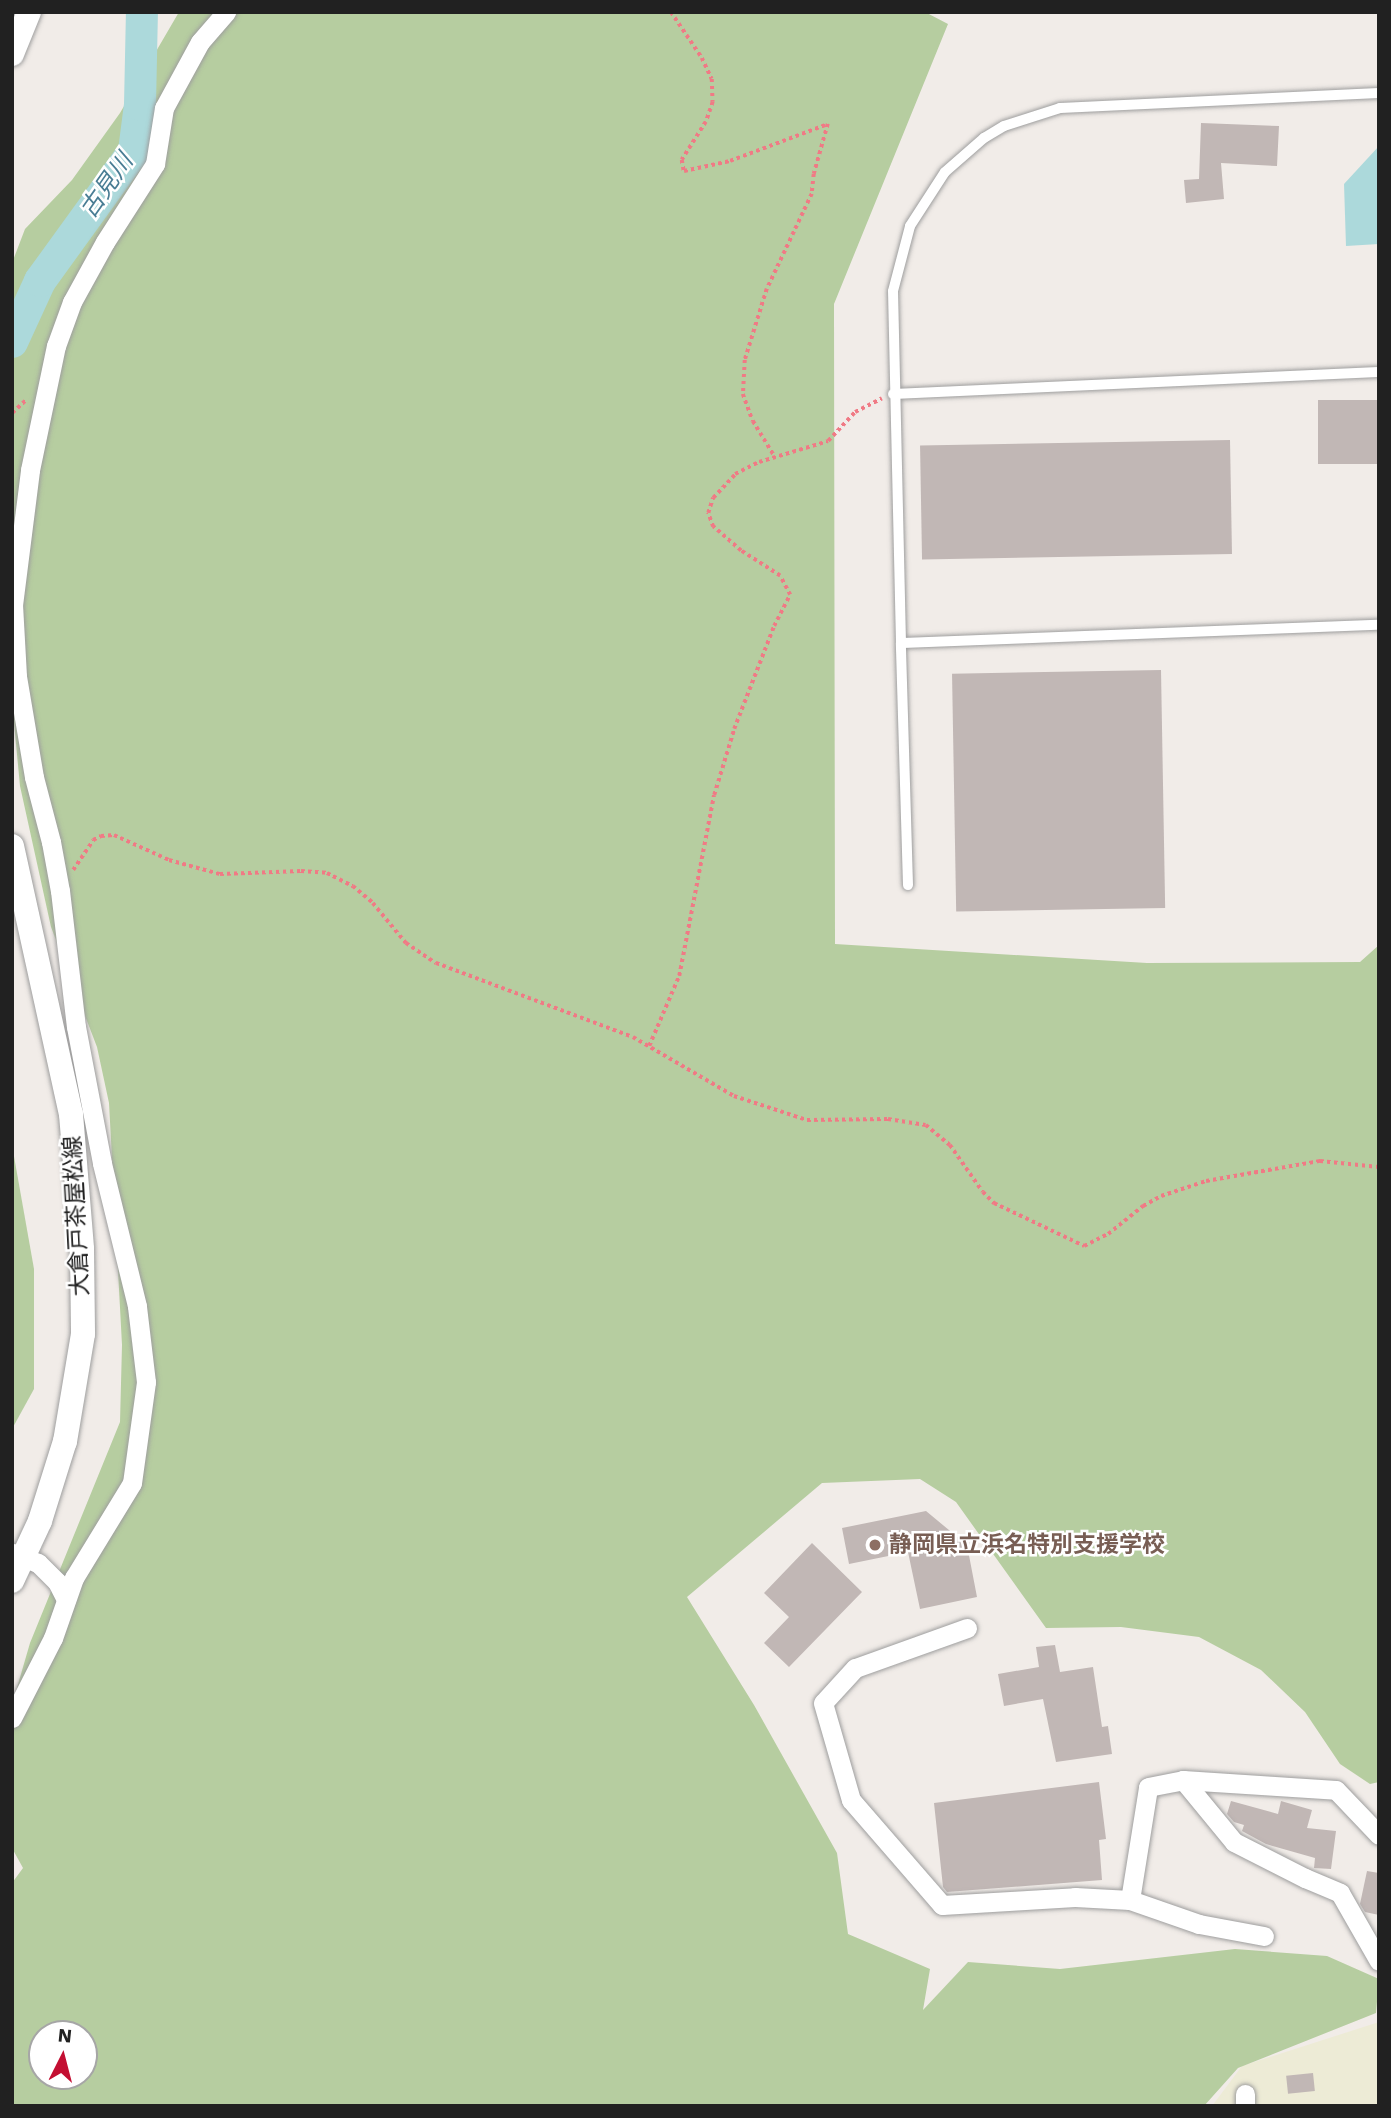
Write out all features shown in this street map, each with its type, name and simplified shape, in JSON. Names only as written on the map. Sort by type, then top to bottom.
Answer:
[{"type":"street","points":[[12,54],[29,12]]},
{"type":"street","points":[[12,1718],[53,1637],[65,1598],[132,1483],[146,1382],[137,1306],[102,1163],[76,1027],[60,891],[51,842],[34,777],[17,676],[13,604],[30,470],[54,357],[72,302],[104,242],[155,164],[164,108],[200,43],[226,12]]},
{"type":"street","name":"大倉戸茶屋松線","points":[[12,846],[71,1114],[82,1249],[83,1334],[65,1441],[40,1521],[18,1555],[12,1581]]},
{"type":"street","points":[[18,1555],[38,1563],[51,1575],[65,1598]]},
{"type":"street","points":[[967,1628],[855,1668],[823,1703],[851,1800],[942,1905],[1075,1897],[1130,1900],[1199,1924],[1264,1936]]},
{"type":"street","points":[[1130,1900],[1148,1787],[1183,1780],[1336,1790],[1379,1835]]},
{"type":"street","points":[[1183,1780],[1234,1842],[1305,1878],[1340,1892],[1379,1961]]},
{"type":"lane","points":[[908,885],[892,291],[910,226],[945,172],[984,138],[1004,125],[1036,114],[1080,105],[1379,93]]},
{"type":"lane","points":[[893,394],[1379,372]]},
{"type":"lane","points":[[901,643],[1379,625]]},
{"type":"path","points":[[671,12],[702,58],[712,79],[713,102],[706,122],[682,160],[684,171],[730,161],[828,124],[812,194],[767,289],[745,360],[743,394],[753,421],[775,457]]},
{"type":"path","points":[[649,1046],[679,976],[690,932],[714,795],[734,729],[774,626],[790,595],[780,576],[741,551],[713,527],[708,513],[713,498],[735,474],[775,457],[828,441],[855,412],[893,394]]},
{"type":"path","points":[[60,891],[93,841],[101,836],[114,835],[180,864],[220,874],[301,871],[327,873],[353,886],[373,902],[406,943],[436,962],[633,1037],[734,1096],[781,1114],[807,1120],[888,1119],[926,1125],[950,1145],[983,1192],[994,1203],[1084,1246],[1108,1234],[1143,1206],[1161,1196],[1206,1181],[1320,1161],[1379,1167]]},
{"type":"shaded area","points":[[1379,2022],[1379,2106],[1212,2106],[1242,2066]]},
{"type":"green space","points":[[179,12],[925,12],[948,24],[834,304],[835,944],[1147,963],[1360,962],[1379,945],[1379,1782],[1370,1784],[1340,1764],[1305,1712],[1261,1670],[1199,1637],[1121,1627],[1046,1628],[956,1502],[920,1479],[822,1483],[687,1597],[754,1705],[837,1853],[848,1934],[930,1969],[923,2010],[968,1962],[1060,1969],[1235,1949],[1327,1956],[1379,1979],[1376,2013],[1238,2068],[1204,2106],[12,2106],[12,1883],[23,1868],[12,1848],[12,1705],[30,1643],[120,1422],[122,1345],[109,1103],[97,1047],[51,927],[20,786],[12,701],[12,263],[25,229],[72,180],[120,113]]},
{"type":"green space","points":[[12,1145],[34,1269],[34,1389],[12,1429]]},
{"type":"water","points":[[1379,146],[1379,244],[1346,246],[1344,184]]},
{"type":"building","points":[[1201,123],[1279,126],[1277,166],[1221,163],[1224,199],[1186,203],[1184,180],[1199,179]]},
{"type":"building","points":[[1318,400],[1379,400],[1379,464],[1318,464]]},
{"type":"building","points":[[1230,440],[1232,554],[922,559],[920,445]]},
{"type":"building","points":[[1161,670],[1165,908],[956,912],[952,674]]},
{"type":"building","points":[[926,1511],[967,1545],[977,1597],[920,1609],[908,1552],[849,1564],[842,1528]]},
{"type":"building","points":[[812,1543],[862,1592],[789,1667],[764,1643],[789,1617],[764,1593]]},
{"type":"building","points":[[1055,1645],[1060,1672],[1093,1667],[1102,1727],[1108,1726],[1112,1754],[1056,1762],[1043,1699],[1004,1706],[998,1674],[1039,1667],[1036,1647]]},
{"type":"building","points":[[1099,1782],[1106,1839],[1099,1840],[1102,1880],[947,1892],[943,1887],[934,1803]]},
{"type":"building","points":[[1231,1801],[1278,1814],[1281,1801],[1312,1810],[1307,1828],[1336,1831],[1331,1869],[1314,1868],[1315,1858],[1266,1844],[1242,1831],[1244,1825],[1234,1822],[1227,1814]]},
{"type":"building","points":[[1367,1871],[1379,1873],[1379,1915],[1365,1912],[1360,1904]]},
{"type":"building","points":[[1313,2073],[1315,2091],[1288,2094],[1286,2076]]},
{"type":"waterway","name":"古見川","points":[[12,342],[40,281],[134,151],[140,105],[142,12]]},
{"type":"place","name":"静岡県立浜名特別支援学校","points":[[875,1545]]}]
